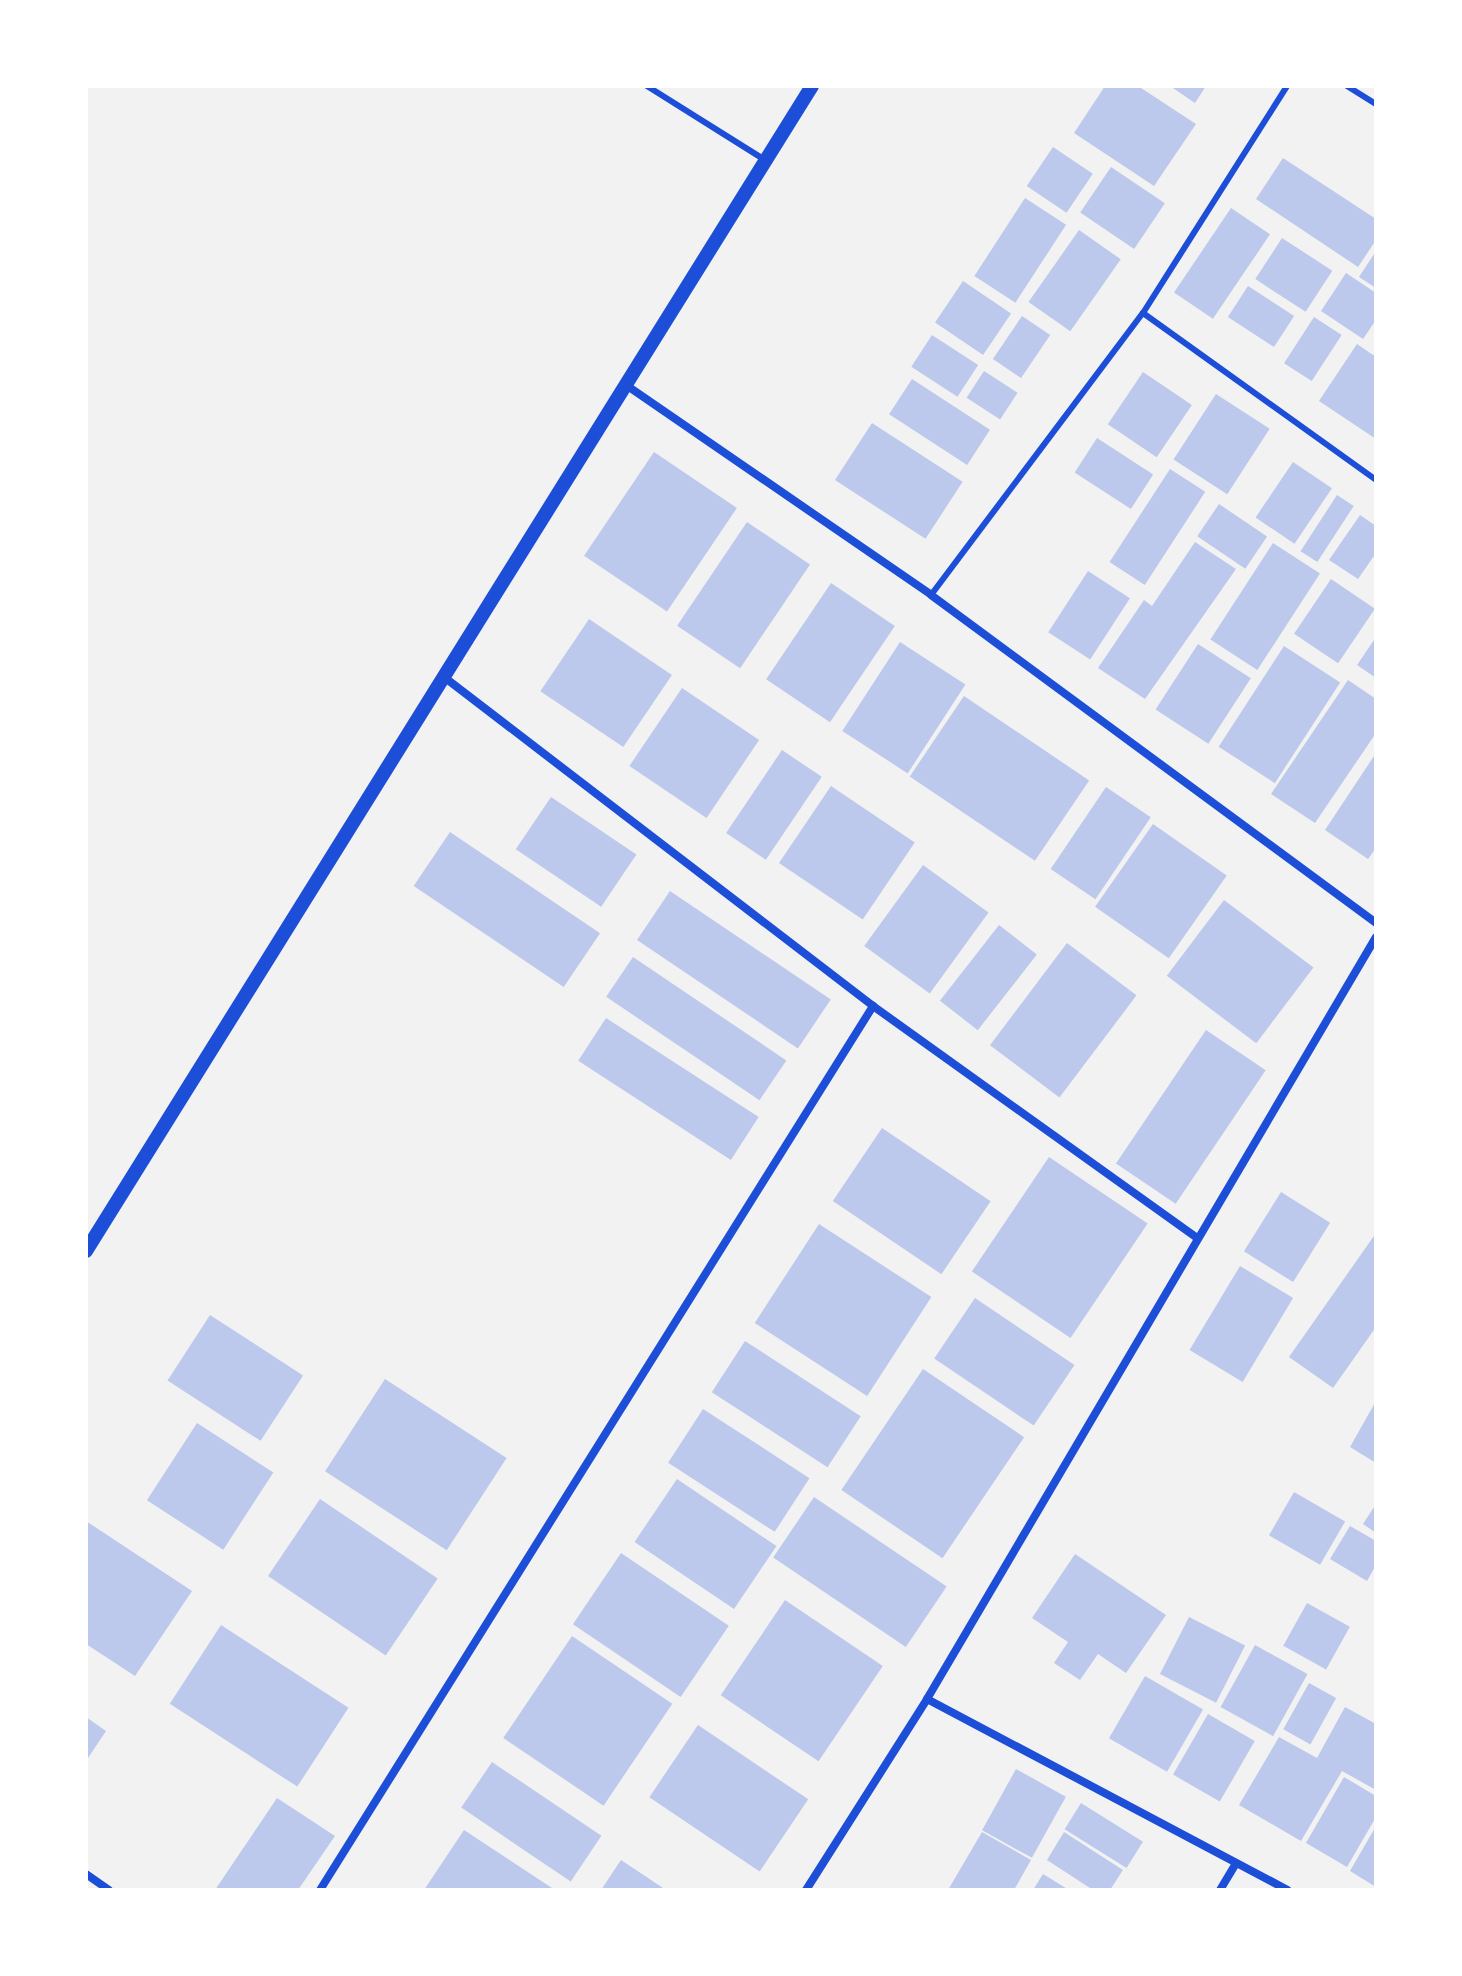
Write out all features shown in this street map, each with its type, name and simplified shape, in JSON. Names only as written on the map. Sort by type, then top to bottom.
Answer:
[{"type":"street","points":[[86,1251],[812,86]]},
{"type":"street","points":[[626,385],[931,595],[1376,923]]},
{"type":"street","points":[[444,677],[873,1006],[1196,1237]]},
{"type":"street","points":[[806,1890],[927,1699],[1196,1237],[1376,937]]},
{"type":"street","points":[[320,1890],[873,1006]]},
{"type":"street","points":[[927,1699],[1235,1865],[1288,1890]]},
{"type":"street","points":[[1220,1890],[1235,1865]]},
{"type":"street","points":[[86,1874],[109,1890]]},
{"type":"lane","points":[[647,86],[765,160]]},
{"type":"lane","points":[[931,595],[1143,313],[1287,86]]},
{"type":"lane","points":[[1347,86],[1376,104]]},
{"type":"lane","points":[[1143,313],[1376,480]]},
{"type":"building","points":[[1105,86],[1138,86],[1196,124],[1154,186],[1074,133]]},
{"type":"building","points":[[1170,86],[1206,86],[1195,103]]},
{"type":"building","points":[[1053,147],[1093,174],[1067,213],[1027,186]]},
{"type":"building","points":[[1283,158],[1376,219],[1376,240],[1358,267],[1256,199]]},
{"type":"building","points":[[1111,167],[1165,203],[1134,249],[1080,213]]},
{"type":"building","points":[[1025,198],[1066,225],[1015,303],[974,276]]},
{"type":"building","points":[[1231,208],[1270,234],[1213,319],[1174,293]]},
{"type":"building","points":[[1079,230],[1121,259],[1070,331],[1029,302]]},
{"type":"building","points":[[1282,238],[1332,271],[1306,312],[1255,279]]},
{"type":"building","points":[[1376,251],[1376,288],[1359,277]]},
{"type":"building","points":[[1346,273],[1376,293],[1376,320],[1363,339],[1321,311]]},
{"type":"building","points":[[963,281],[1011,313],[983,355],[935,322]]},
{"type":"building","points":[[1248,286],[1294,316],[1274,347],[1228,317]]},
{"type":"building","points":[[1022,316],[1050,335],[1021,378],[993,359]]},
{"type":"building","points":[[1314,317],[1342,335],[1312,381],[1284,363]]},
{"type":"building","points":[[932,335],[978,365],[957,397],[911,367]]},
{"type":"building","points":[[1357,344],[1376,357],[1376,439],[1319,401]]},
{"type":"building","points":[[984,371],[1018,393],[1000,420],[967,398]]},
{"type":"building","points":[[1143,372],[1192,405],[1157,457],[1108,424]]},
{"type":"building","points":[[912,379],[990,430],[967,465],[889,414]]},
{"type":"building","points":[[1216,394],[1270,429],[1227,494],[1174,459]]},
{"type":"building","points":[[872,423],[963,482],[926,539],[835,480]]},
{"type":"building","points":[[1097,438],[1153,474],[1131,509],[1075,472]]},
{"type":"building","points":[[654,452],[737,508],[667,612],[584,556]]},
{"type":"building","points":[[1293,462],[1332,488],[1294,544],[1256,518]]},
{"type":"building","points":[[1170,469],[1205,492],[1145,585],[1110,562]]},
{"type":"building","points":[[1337,495],[1354,506],[1317,562],[1301,551]]},
{"type":"building","points":[[1219,504],[1267,536],[1245,569],[1197,536]]},
{"type":"building","points":[[1360,515],[1376,526],[1376,553],[1358,579],[1329,560]]},
{"type":"building","points":[[747,522],[810,564],[740,668],[677,626]]},
{"type":"building","points":[[1195,542],[1236,569],[1145,699],[1098,668],[1144,600],[1152,606]]},
{"type":"building","points":[[1273,543],[1320,573],[1257,670],[1210,639]]},
{"type":"building","points":[[1088,571],[1130,598],[1090,659],[1048,632]]},
{"type":"building","points":[[1331,579],[1375,609],[1338,663],[1294,634]]},
{"type":"building","points":[[831,583],[895,626],[830,722],[766,679]]},
{"type":"building","points":[[589,619],[672,675],[623,747],[540,691]]},
{"type":"building","points":[[1376,637],[1376,678],[1357,665]]},
{"type":"building","points":[[900,642],[965,684],[908,773],[842,731]]},
{"type":"building","points":[[1198,644],[1251,678],[1208,744],[1156,709]]},
{"type":"building","points":[[1284,646],[1340,682],[1275,783],[1219,747]]},
{"type":"building","points":[[1348,680],[1376,699],[1376,733],[1315,823],[1271,794]]},
{"type":"building","points":[[682,688],[759,740],[707,818],[629,766]]},
{"type":"building","points":[[964,696],[1089,780],[1035,861],[910,776]]},
{"type":"building","points":[[782,750],[822,777],[766,860],[726,833]]},
{"type":"building","points":[[1376,753],[1376,848],[1368,859],[1325,830]]},
{"type":"building","points":[[831,786],[915,842],[863,920],[779,863]]},
{"type":"building","points":[[1106,787],[1151,817],[1095,899],[1051,869]]},
{"type":"building","points":[[551,797],[636,855],[601,907],[516,849]]},
{"type":"building","points":[[1153,824],[1227,876],[1169,958],[1095,907]]},
{"type":"building","points":[[450,832],[600,933],[564,987],[414,886]]},
{"type":"building","points":[[923,865],[989,913],[930,994],[864,946]]},
{"type":"building","points":[[670,891],[831,999],[798,1048],[637,940]]},
{"type":"building","points":[[1224,900],[1313,967],[1256,1043],[1167,976]]},
{"type":"building","points":[[999,925],[1037,955],[978,1030],[940,1001]]},
{"type":"building","points":[[1067,943],[1136,995],[1059,1098],[990,1045]]},
{"type":"building","points":[[633,957],[786,1060],[760,1100],[606,997]]},
{"type":"building","points":[[606,1018],[759,1117],[731,1160],[578,1061]]},
{"type":"building","points":[[1206,1030],[1266,1070],[1176,1204],[1116,1163]]},
{"type":"building","points":[[882,1128],[991,1201],[941,1274],[833,1201]]},
{"type":"building","points":[[1049,1157],[1148,1224],[1070,1338],[972,1271]]},
{"type":"building","points":[[1281,1192],[1330,1223],[1293,1282],[1244,1251]]},
{"type":"building","points":[[819,1224],[931,1297],[867,1396],[755,1323]]},
{"type":"building","points":[[1376,1233],[1376,1327],[1333,1388],[1289,1357]]},
{"type":"building","points":[[1240,1266],[1293,1298],[1243,1382],[1190,1350]]},
{"type":"building","points":[[975,1298],[1074,1365],[1034,1426],[934,1359]]},
{"type":"building","points":[[210,1315],[303,1375],[261,1441],[168,1380]]},
{"type":"building","points":[[745,1341],[861,1416],[828,1467],[712,1392]]},
{"type":"building","points":[[923,1369],[1024,1437],[943,1558],[841,1490]]},
{"type":"building","points":[[385,1379],[507,1458],[447,1550],[325,1471]]},
{"type":"building","points":[[1376,1401],[1376,1463],[1350,1447]]},
{"type":"building","points":[[703,1409],[810,1478],[775,1532],[668,1463]]},
{"type":"building","points":[[197,1423],[273,1473],[223,1550],[147,1500]]},
{"type":"building","points":[[677,1479],[776,1546],[734,1609],[635,1542]]},
{"type":"building","points":[[1294,1492],[1345,1522],[1320,1565],[1269,1535]]},
{"type":"building","points":[[814,1497],[947,1586],[906,1647],[773,1558]]},
{"type":"building","points":[[320,1499],[438,1578],[386,1656],[268,1576]]},
{"type":"building","points":[[1376,1504],[1376,1533],[1363,1524]]},
{"type":"building","points":[[86,1521],[192,1591],[135,1676],[86,1644]]},
{"type":"building","points":[[1350,1526],[1376,1541],[1376,1565],[1367,1581],[1330,1559]]},
{"type":"building","points":[[621,1553],[729,1626],[681,1697],[573,1624]]},
{"type":"building","points":[[1075,1554],[1166,1615],[1126,1673],[1098,1654],[1080,1680],[1054,1663],[1068,1642],[1032,1618]]},
{"type":"building","points":[[785,1600],[883,1666],[819,1761],[721,1695]]},
{"type":"building","points":[[1307,1603],[1350,1627],[1326,1670],[1283,1646]]},
{"type":"building","points":[[1189,1617],[1245,1646],[1216,1703],[1160,1674]]},
{"type":"building","points":[[221,1625],[348,1708],[297,1787],[170,1704]]},
{"type":"building","points":[[572,1636],[672,1704],[604,1806],[503,1738]]},
{"type":"building","points":[[1255,1645],[1307,1674],[1273,1736],[1221,1707]]},
{"type":"building","points":[[1145,1676],[1203,1710],[1167,1772],[1109,1738]]},
{"type":"building","points":[[1309,1683],[1336,1698],[1310,1744],[1283,1729]]},
{"type":"building","points":[[1345,1707],[1376,1724],[1376,1790],[1342,1771],[1301,1841],[1239,1805],[1279,1737],[1317,1758]]},
{"type":"building","points":[[1208,1714],[1255,1741],[1220,1802],[1173,1775]]},
{"type":"building","points":[[86,1717],[106,1731],[86,1761]]},
{"type":"building","points":[[698,1725],[808,1799],[760,1871],[649,1797]]},
{"type":"building","points":[[492,1762],[601,1836],[571,1881],[461,1808]]},
{"type":"building","points":[[1016,1769],[1066,1797],[1032,1858],[982,1830]]},
{"type":"building","points":[[1344,1777],[1376,1796],[1376,1817],[1347,1867],[1306,1843]]},
{"type":"building","points":[[277,1798],[335,1836],[298,1890],[215,1890]]},
{"type":"building","points":[[1081,1803],[1143,1842],[1126,1868],[1065,1829]]},
{"type":"building","points":[[1376,1826],[1376,1887],[1350,1871]]},
{"type":"building","points":[[464,1830],[555,1890],[424,1890]]},
{"type":"building","points":[[982,1832],[1031,1860],[1014,1890],[948,1890]]},
{"type":"building","points":[[1064,1832],[1123,1870],[1110,1890],[1093,1890],[1047,1860]]},
{"type":"building","points":[[621,1860],[666,1890],[601,1890]]},
{"type":"building","points":[[1043,1874],[1069,1890],[1033,1890]]}]
